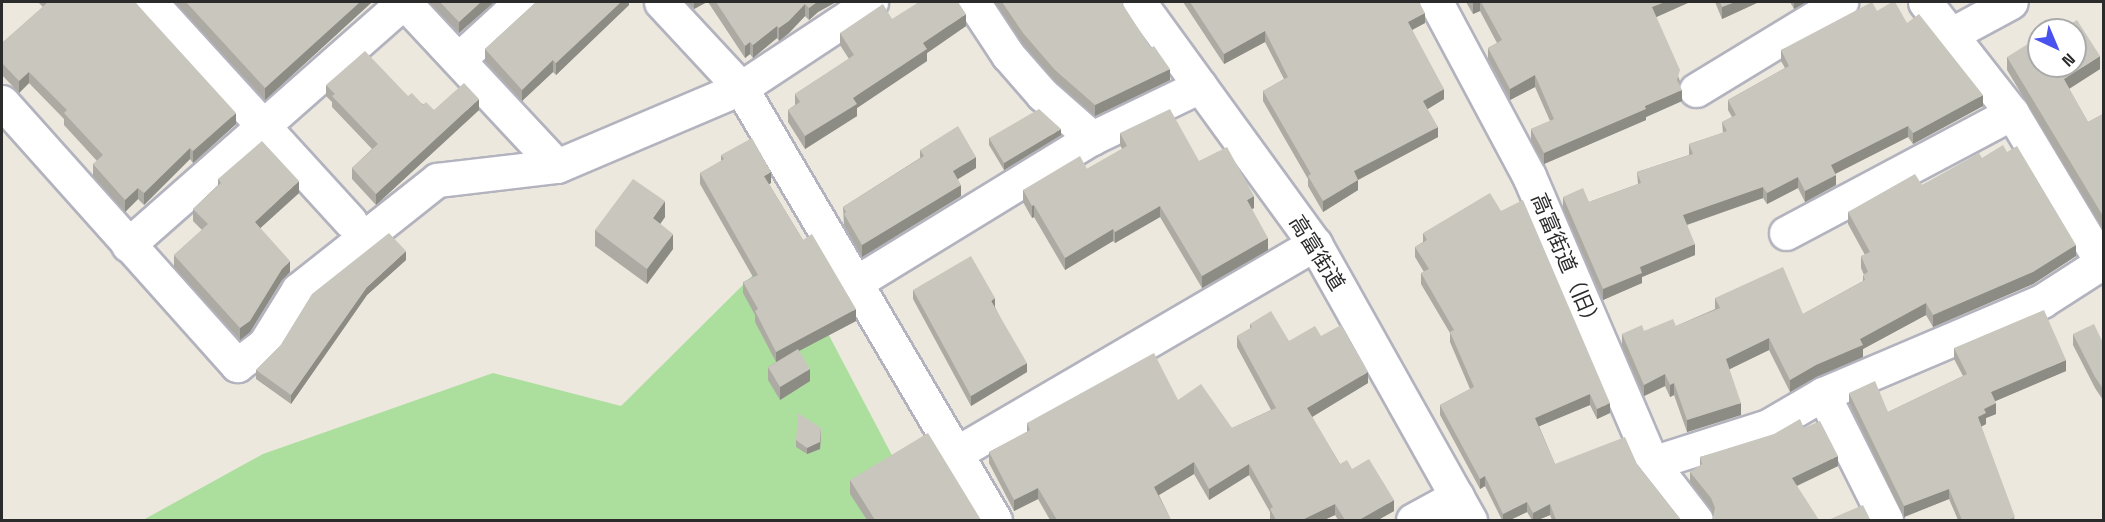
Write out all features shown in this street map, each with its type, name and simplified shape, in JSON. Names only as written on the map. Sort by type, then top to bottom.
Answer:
[{"type":"street","points":[[150,2],[350,221]]},
{"type":"street","points":[[128,245],[404,2],[556,166]]},
{"type":"street","points":[[459,59],[520,2]]},
{"type":"street","points":[[661,2],[741,88],[995,520]]},
{"type":"street","points":[[2,102],[237,365],[264,345],[298,290],[437,180],[556,166],[741,88],[871,2]]},
{"type":"street","points":[[973,2],[1015,63],[1042,94],[1092,138]]},
{"type":"street","name":"高富街道","points":[[1139,2],[1315,244],[1464,508]]},
{"type":"street","name":"高富街道（旧）","points":[[1436,2],[1529,176],[1652,463],[1696,520]]},
{"type":"street","points":[[1696,90],[1841,2]]},
{"type":"street","points":[[1652,463],[1768,426],[1823,394],[2042,301],[2103,263],[2012,113],[1925,2]]},
{"type":"street","points":[[1950,35],[2012,2]]},
{"type":"street","points":[[855,283],[1092,138],[1200,86]]},
{"type":"street","points":[[1786,232],[2012,113]]},
{"type":"street","points":[[955,454],[1315,244]]},
{"type":"street","points":[[1823,394],[1886,520]]},
{"type":"street","points":[[1413,520],[1464,508]]},
{"type":"green space","points":[[782,246],[926,520],[143,520],[263,454],[493,373],[621,406]]},
{"type":"building","points":[[48,2],[135,2],[236,113],[193,151],[190,148],[144,193],[138,188],[125,200],[93,164],[103,155],[64,113],[67,110],[29,72],[19,81],[2,63],[2,43]]},
{"type":"building","points":[[186,2],[360,2],[265,88]]},
{"type":"building","points":[[440,2],[481,2],[459,22]]},
{"type":"building","points":[[536,2],[621,2],[556,63],[553,60],[522,90],[485,49]]},
{"type":"building","points":[[716,2],[817,2],[809,8],[805,4],[779,28],[777,26],[753,45],[750,42],[745,46]]},
{"type":"building","points":[[919,2],[958,2],[966,14],[923,43],[927,49],[853,98],[857,104],[805,136],[788,110],[800,102],[795,94],[854,55],[840,33],[883,4],[892,19]]},
{"type":"building","points":[[1002,2],[1121,2],[1151,48],[1154,46],[1170,69],[1095,105],[1055,70],[1023,33]]},
{"type":"building","points":[[1190,2],[1419,2],[1425,13],[1408,22],[1444,89],[1423,101],[1438,127],[1354,171],[1358,180],[1323,201],[1308,176],[1311,174],[1263,91],[1288,77],[1265,31],[1224,54]]},
{"type":"building","points":[[1481,2],[1665,2],[1652,7],[1680,70],[1677,80],[1682,90],[1645,106],[1646,109],[1544,153],[1531,129],[1554,119],[1535,75],[1510,89],[1488,48],[1502,40]]},
{"type":"building","points":[[1720,2],[1735,2],[1722,7]]},
{"type":"building","points":[[1872,2],[1877,11],[1895,2],[1907,23],[1919,14],[1983,95],[1913,133],[1908,126],[1831,165],[1836,175],[1805,191],[1798,177],[1767,193],[1763,187],[1683,215],[1695,244],[1640,267],[1642,273],[1603,289],[1563,197],[1583,188],[1589,202],[1641,183],[1637,172],[1693,154],[1689,144],[1727,131],[1722,122],[1736,115],[1728,100],[1789,66],[1781,50]]},
{"type":"building","points":[[2087,36],[2100,56],[2087,64]]},
{"type":"building","points":[[2027,44],[2027,78],[2066,78],[2064,79],[2088,122],[2103,114],[2103,216],[2007,57]]},
{"type":"building","points":[[365,51],[408,96],[412,93],[423,105],[426,102],[434,110],[464,83],[479,99],[376,194],[352,168],[378,144],[332,96],[335,94],[326,85]]},
{"type":"building","points":[[1039,109],[1061,129],[1004,163],[989,138]]},
{"type":"building","points":[[1170,109],[1199,161],[1227,147],[1254,196],[1247,200],[1268,238],[1202,276],[1160,206],[1115,232],[1113,229],[1065,258],[1023,190],[1080,156],[1087,169],[1127,146],[1120,133]]},
{"type":"building","points":[[958,126],[976,157],[953,171],[961,185],[862,245],[844,214],[846,212],[843,207],[924,156],[920,150]]},
{"type":"building","points":[[752,138],[771,172],[764,176],[803,240],[812,234],[856,309],[776,352],[755,311],[758,309],[743,282],[758,275],[700,173],[724,159],[721,155]]},
{"type":"building","points":[[262,141],[299,181],[255,222],[290,261],[282,269],[250,321],[240,328],[174,255],[208,224],[193,209],[221,183],[218,179]]},
{"type":"building","points":[[2003,145],[2007,152],[2017,146],[2076,245],[2033,272],[1933,315],[1926,303],[1860,339],[1863,345],[1816,365],[1790,380],[1769,338],[1726,359],[1741,403],[1687,420],[1674,383],[1670,385],[1665,374],[1644,385],[1622,334],[1642,325],[1644,331],[1673,319],[1676,326],[1720,308],[1715,298],[1783,267],[1803,314],[1865,280],[1863,275],[1868,272],[1861,256],[1870,252],[1848,212],[1915,174],[1922,185],[1979,153],[1982,158]]},
{"type":"building","points":[[633,179],[665,201],[653,218],[673,234],[647,269],[595,230]]},
{"type":"building","points":[[1490,193],[1501,211],[1523,200],[1610,403],[1597,409],[1590,394],[1535,418],[1555,464],[1625,437],[1637,464],[1681,520],[1556,520],[1550,504],[1533,513],[1527,502],[1503,514],[1485,476],[1480,479],[1440,405],[1474,387],[1450,332],[1454,330],[1421,273],[1429,269],[1415,247],[1427,240],[1423,233]]},
{"type":"building","points":[[389,233],[406,251],[367,287],[291,395],[256,370],[280,346],[312,294]]},
{"type":"building","points":[[971,256],[995,298],[991,301],[1027,363],[971,396],[913,290]]},
{"type":"building","points":[[2044,310],[2066,360],[1991,392],[1996,403],[1984,409],[1986,413],[1978,417],[2015,517],[2007,520],[1962,520],[1949,489],[1904,506],[1849,393],[1875,381],[1888,412],[1967,374],[1954,348]]},
{"type":"building","points":[[1271,311],[1289,341],[1315,326],[1321,336],[1341,325],[1368,372],[1307,408],[1340,464],[1347,460],[1352,469],[1369,459],[1394,500],[1359,520],[1345,520],[1335,504],[1302,520],[1276,520],[1270,509],[1273,507],[1249,464],[1209,489],[1194,462],[1154,487],[1171,520],[1057,520],[1038,488],[1014,500],[989,452],[1030,430],[1027,423],[1154,353],[1178,400],[1201,384],[1232,428],[1276,408],[1237,336],[1252,327],[1250,324]]},
{"type":"building","points":[[2094,324],[2103,343],[2103,389],[2073,334]]},
{"type":"building","points":[[798,349],[810,369],[780,387],[768,367]]},
{"type":"building","points":[[798,413],[821,428],[820,442],[807,448],[796,440]]},
{"type":"building","points":[[1800,419],[1804,428],[1820,421],[1838,456],[1792,478],[1819,520],[1711,520],[1715,508],[1711,498],[1690,472],[1702,464],[1700,457],[1774,434]]},
{"type":"building","points":[[928,433],[981,520],[875,520],[850,480]]},
{"type":"building","points":[[1863,505],[1872,520],[1828,520]]}]
